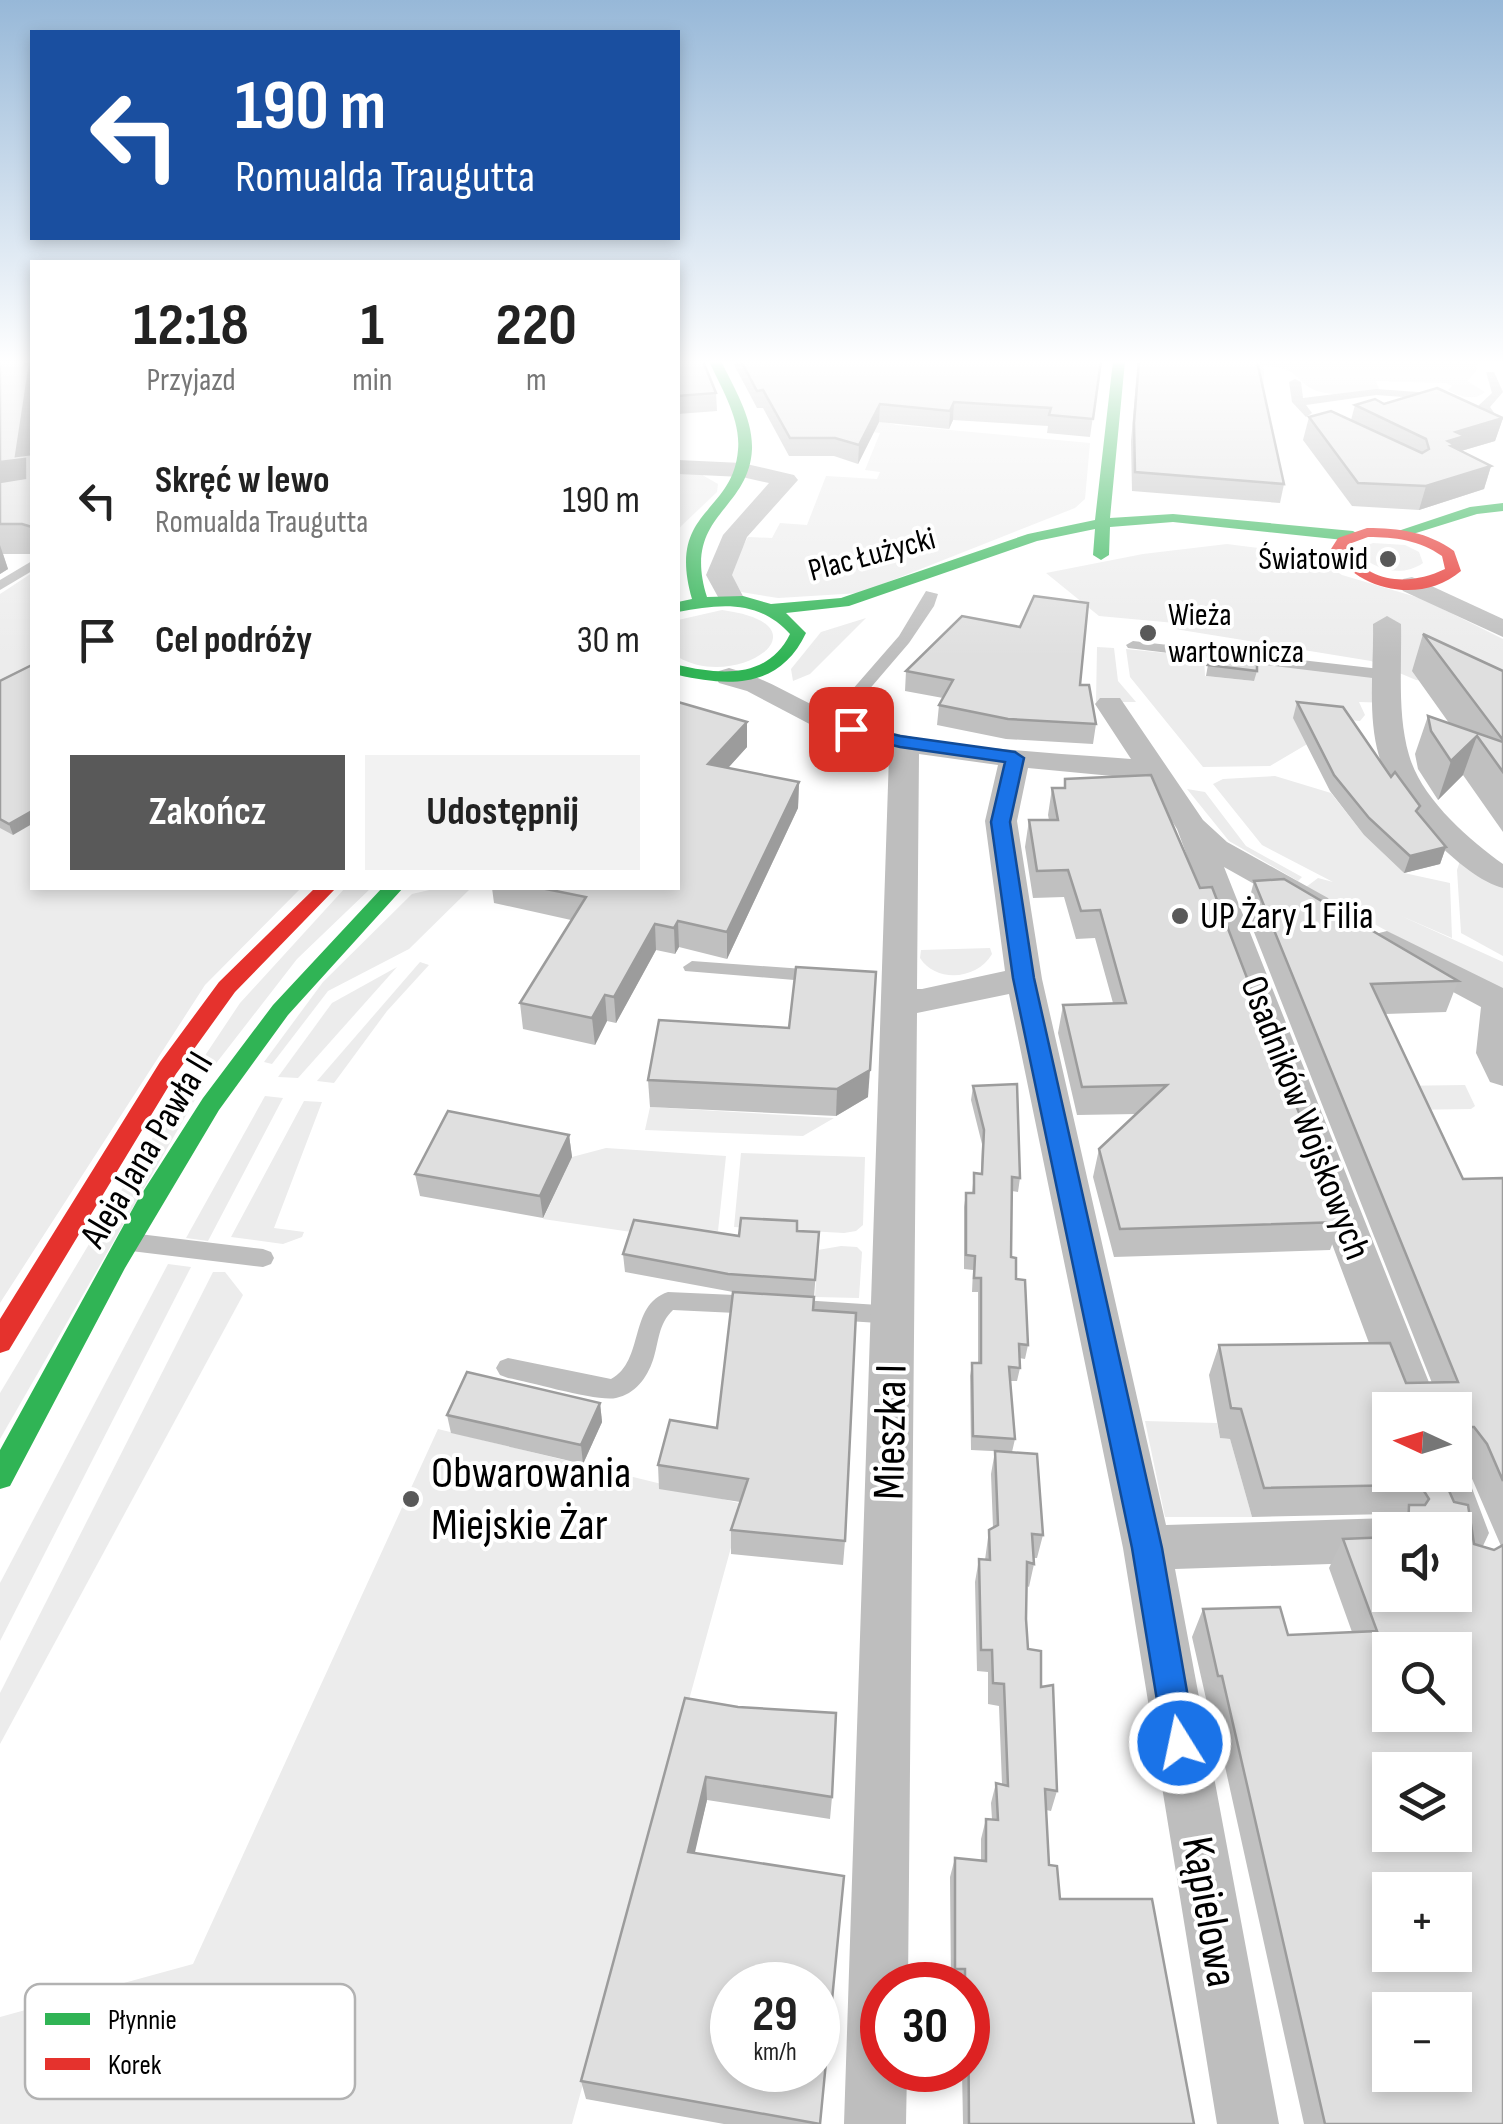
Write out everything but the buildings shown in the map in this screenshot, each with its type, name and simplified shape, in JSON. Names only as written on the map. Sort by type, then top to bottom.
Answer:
[{"type":"street","points":[[680,543],[742,470],[744,460]]},
{"type":"street","points":[[1101,555],[1108,460]]},
{"type":"street","points":[[680,467],[742,470],[786,480],[748,520],[726,554],[720,575],[732,600]]},
{"type":"street","points":[[1104,490],[1124,502],[1174,518],[1354,536],[1400,533],[1476,510],[1503,508]]},
{"type":"street","points":[[1442,548],[1462,530],[1503,508]]},
{"type":"street","points":[[680,672],[730,677],[753,674],[789,657],[798,636],[791,622],[770,609],[732,600],[689,604],[690,557],[708,514]]},
{"type":"street","name":"Plac Łużycki","points":[[770,609],[843,603],[873,596],[1032,537],[1104,522],[1174,518]]},
{"type":"street","points":[[1400,533],[1442,548],[1453,560],[1448,576]]},
{"type":"street","points":[[1340,558],[1338,549],[1354,536]]},
{"type":"street","points":[[1169,542],[1261,542],[1340,558],[1360,574],[1376,580],[1412,584],[1448,576],[1503,618]]},
{"type":"street","points":[[1412,584],[1503,629]]},
{"type":"street","name":"Plac Łużycki","points":[[798,636],[834,620],[964,587]]},
{"type":"street","points":[[1386,624],[1394,758],[1410,787],[1448,832],[1491,873],[1503,878]]},
{"type":"street","points":[[777,664],[780,696]]},
{"type":"street","points":[[730,677],[780,696],[831,724],[900,742],[1015,758],[1119,766],[1159,778]]},
{"type":"street","points":[[1110,704],[1192,827],[1216,849],[1502,1002],[1495,1052],[1503,1074]]},
{"type":"street","name":"Mieszka I","points":[[876,2124],[894,1316],[891,987],[904,754],[900,742]]},
{"type":"street","name":"Kąpielowa","points":[[1015,758],[1001,822],[1024,978],[1147,1548],[1248,2124]]},
{"type":"street","name":"Osadników Wojskowych","points":[[1192,827],[1411,1392]]},
{"type":"street","name":"Aleja Jana Pawła II","points":[[0,1342],[178,1055],[227,987],[324,890]]},
{"type":"street","name":"Aleja Jana Pawła II","points":[[0,1477],[130,1242],[229,1078],[292,997],[392,890]]},
{"type":"street","points":[[891,987],[922,1001],[1024,978]]},
{"type":"street","points":[[1147,1548],[1372,1541]]},
{"type":"lane","points":[[0,560],[30,563]]},
{"type":"lane","points":[[0,586],[30,564]]},
{"type":"lane","points":[[831,724],[908,635],[931,604],[931,594]]},
{"type":"lane","points":[[1133,645],[1389,675]]},
{"type":"lane","points":[[692,967],[831,976]]},
{"type":"lane","points":[[130,1242],[263,1258]]},
{"type":"lane","points":[[508,1368],[596,1388],[628,1384],[636,1376],[658,1307],[668,1301],[894,1316]]},
{"type":"shaded area","points":[[869,460],[1088,460],[1085,499],[1075,508],[860,593],[778,598],[741,592],[729,571],[748,537],[772,538],[780,523],[807,525],[826,476],[877,479],[880,472],[865,470]]},
{"type":"shaded area","points":[[680,471],[697,472],[718,484],[717,492],[680,527]]},
{"type":"shaded area","points":[[1373,543],[1405,545],[1419,552],[1423,563],[1399,571],[1374,565],[1360,555],[1363,547]]},
{"type":"shaded area","points":[[1227,544],[1312,555],[1342,575],[1423,599],[1503,639],[1503,690],[1416,680],[1371,661],[1175,629],[1175,623],[1099,616],[1046,573],[1143,554]]},
{"type":"shaded area","points":[[30,574],[30,890],[299,890],[205,985],[0,1303],[0,594]]},
{"type":"shaded area","points":[[722,610],[754,618],[770,629],[772,641],[764,652],[747,661],[725,667],[701,666],[680,658],[680,620]]},
{"type":"shaded area","points":[[866,618],[810,674],[793,681],[791,669],[821,632]]},
{"type":"shaded area","points":[[1097,647],[1114,648],[1118,681],[1136,702],[1096,702]]},
{"type":"shaded area","points":[[1126,649],[1204,657],[1205,676],[1254,681],[1254,662],[1374,677],[1391,703],[1359,702],[1365,715],[1360,721],[1348,720],[1270,766],[1203,767],[1130,677]]},
{"type":"shaded area","points":[[1275,776],[1331,793],[1364,835],[1404,873],[1450,883],[1452,938],[1399,915],[1503,962],[1503,994],[1306,887],[1318,878],[1333,882],[1262,845],[1213,784],[1223,779]]},
{"type":"shaded area","points":[[1187,789],[1205,792],[1246,846],[1302,877],[1298,881],[1229,841]]},
{"type":"shaded area","points":[[1460,861],[1503,888],[1503,956],[1461,933],[1457,870]]},
{"type":"shaded area","points":[[343,890],[369,890],[297,959],[214,1066],[200,1063],[240,1003]]},
{"type":"shaded area","points":[[469,890],[409,949],[328,991],[272,1064],[264,1062],[323,982],[412,894]]},
{"type":"shaded area","points":[[990,948],[992,954],[986,962],[957,975],[936,972],[920,958],[921,950]]},
{"type":"shaded area","points":[[420,962],[429,965],[387,1011],[334,1083],[317,1081]]},
{"type":"shaded area","points":[[397,967],[298,1078],[278,1077],[332,1003]]},
{"type":"shaded area","points":[[186,1082],[204,1084],[0,1439],[0,1393]]},
{"type":"shaded area","points":[[1465,1085],[1475,1106],[1471,1109],[1404,1110],[1393,1086]]},
{"type":"shaded area","points":[[265,1096],[283,1098],[208,1241],[186,1238]]},
{"type":"shaded area","points":[[304,1101],[322,1102],[274,1228],[304,1232],[302,1237],[283,1244],[231,1237]]},
{"type":"shaded area","points":[[650,1107],[834,1118],[803,1136],[645,1130]]},
{"type":"shaded area","points":[[606,1148],[726,1156],[718,1231],[673,1226],[672,1238],[543,1219],[572,1157]]},
{"type":"shaded area","points":[[741,1153],[865,1157],[863,1225],[844,1233],[734,1227]]},
{"type":"shaded area","points":[[857,1247],[862,1252],[859,1298],[815,1297],[818,1250]]},
{"type":"shaded area","points":[[168,1264],[191,1267],[0,1641],[0,1583]]},
{"type":"shaded area","points":[[213,1272],[225,1272],[243,1295],[0,1744],[0,1693]]},
{"type":"shaded area","points":[[1145,1421],[1217,1423],[1220,1438],[1230,1439],[1252,1517],[1165,1517]]},
{"type":"shaded area","points":[[438,1429],[743,1504],[572,2124],[0,2124],[0,2017],[25,2010],[25,2099],[355,2099],[355,1984],[120,1984],[193,1964]]},
{"type":"traffic: fast","points":[[700,601],[691,568],[693,547],[743,460]]},
{"type":"traffic: fast","points":[[1101,555],[1106,460]]},
{"type":"traffic: fast","points":[[1400,533],[1475,510],[1503,507]]},
{"type":"traffic: fast","points":[[771,609],[843,603],[1033,537],[1104,523],[1173,518],[1353,536]]},
{"type":"traffic: fast","points":[[680,607],[743,601],[773,611],[798,633],[779,662],[764,670],[731,677],[680,670]]},
{"type":"traffic: fast","points":[[0,1477],[116,1261],[211,1104],[280,1010],[391,890]]},
{"type":"traffic: jam","points":[[1367,533],[1400,534],[1430,543],[1449,554],[1453,571],[1406,585],[1374,580],[1348,563],[1339,549],[1343,541],[1367,533]]},
{"type":"traffic: jam","points":[[0,1342],[168,1068],[227,987],[324,890]]},
{"type":"place","name":"Światowid","points":[[1388,559]]},
{"type":"place","name":"Wieża wartownicza","points":[[1148,633]]},
{"type":"place","name":"UP Żary 1 Filia","points":[[1180,916]]},
{"type":"place","name":"Obwarowania Miejskie Żar","points":[[411,1499]]},
{"type":"route","points":[[851,729],[900,742],[1015,758],[1001,822],[1024,978],[1147,1548],[1180,1743]]}]
